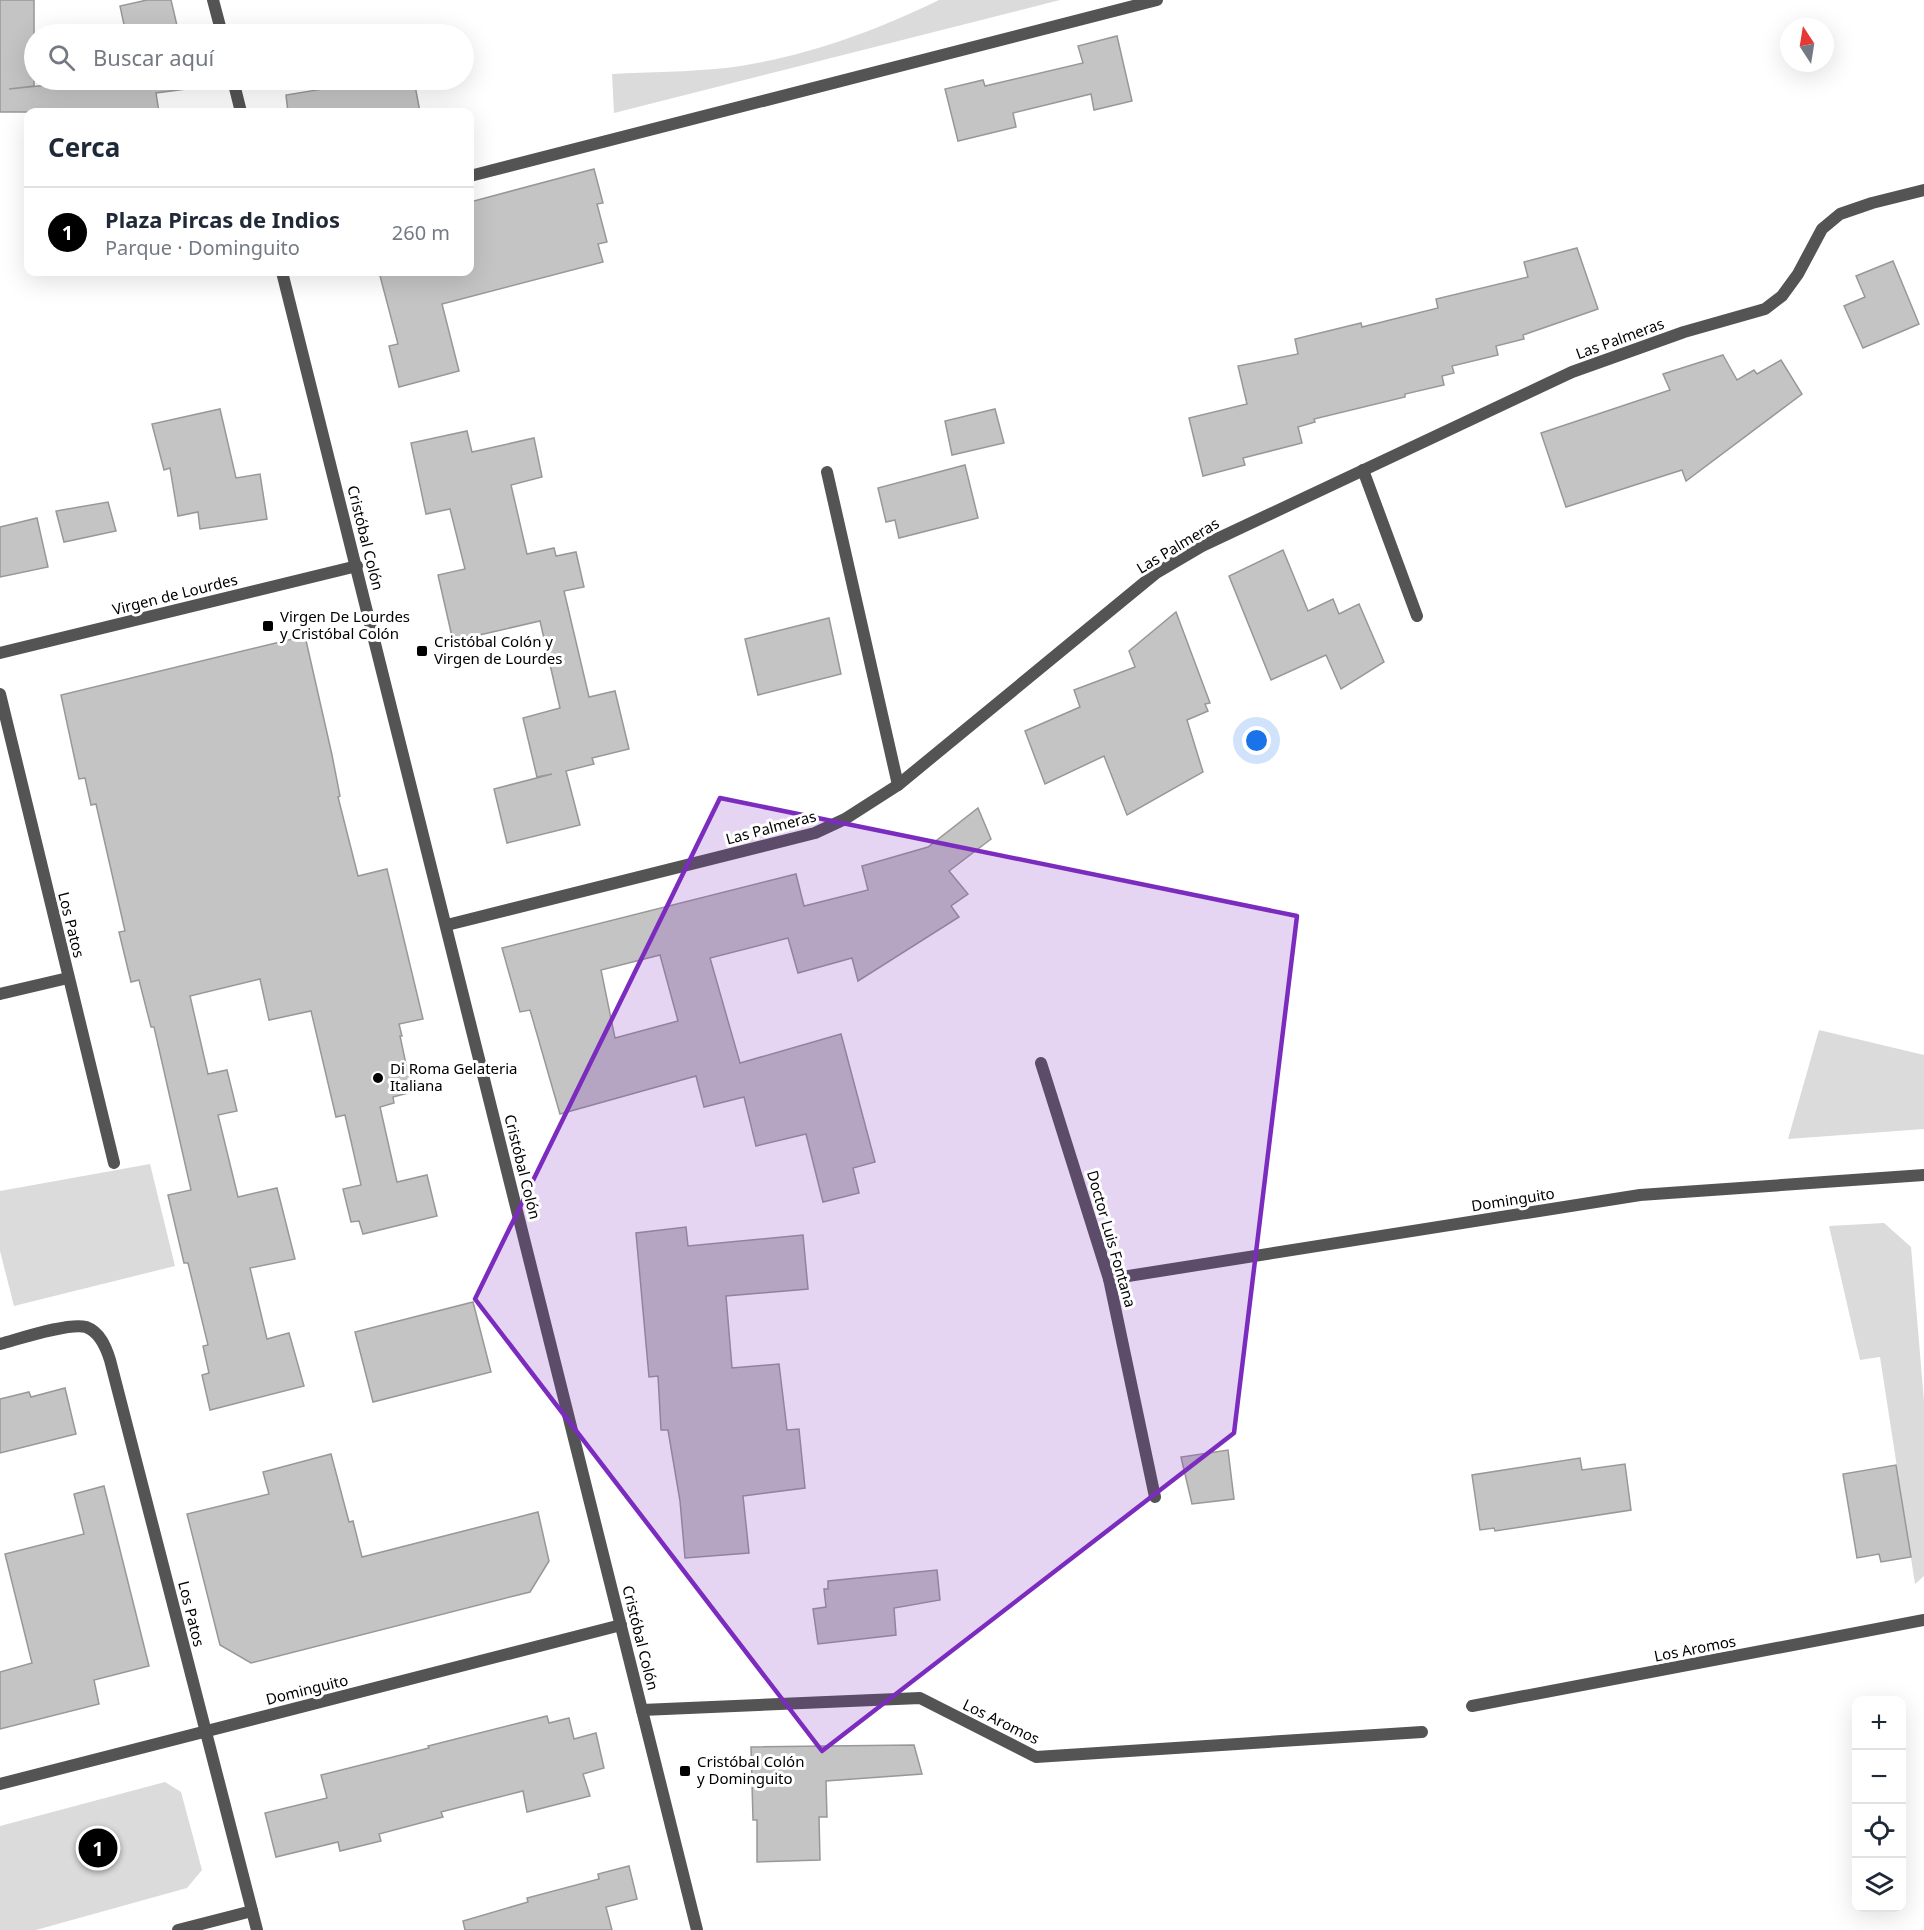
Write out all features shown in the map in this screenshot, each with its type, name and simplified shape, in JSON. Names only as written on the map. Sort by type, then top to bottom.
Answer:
[{"type":"street","points":[[213,0],[219,24]]},
{"type":"street","points":[[474,175],[1157,0]]},
{"type":"street","points":[[236,90],[241,108]]},
{"type":"street","name":"Las Palmeras","points":[[447,925],[815,833],[845,819],[898,785],[1156,573],[1202,546],[1572,372],[1674,335],[1765,309],[1782,296],[1798,274],[1822,229],[1840,214],[1924,190]]},
{"type":"street","name":"Cristóbal Colón","points":[[283,276],[697,1930]]},
{"type":"street","points":[[1363,470],[1417,616]]},
{"type":"street","points":[[827,472],[898,785]]},
{"type":"street","name":"Virgen de Lourdes","points":[[0,653],[357,566]]},
{"type":"street","name":"Los Patos","points":[[0,694],[114,1163]]},
{"type":"street","points":[[0,994],[68,978]]},
{"type":"street","name":"Doctor Luis Fontana","points":[[1041,1063],[1109,1279],[1155,1497]]},
{"type":"street","name":"Dominguito","points":[[1109,1279],[1640,1196],[1924,1175]]},
{"type":"street","name":"Los Patos","points":[[0,1344],[72,1326],[86,1327],[105,1345],[257,1930]]},
{"type":"street","name":"Los Aromos","points":[[1472,1706],[1924,1620]]},
{"type":"street","name":"Dominguito","points":[[0,1784],[621,1625]]},
{"type":"street","name":"Los Aromos","points":[[642,1710],[920,1698],[1036,1757],[1422,1732]]},
{"type":"street","points":[[178,1930],[252,1911]]},
{"type":"highlighted area","points":[[720,798],[1297,916],[1234,1433],[822,1751],[475,1299]]},
{"type":"shaded area","points":[[939,0],[1060,0],[614,113],[612,74],[726,68],[781,58],[835,43]]},
{"type":"shaded area","points":[[1819,1030],[1924,1055],[1924,1129],[1788,1139]]},
{"type":"shaded area","points":[[150,1164],[175,1266],[14,1306],[0,1251],[0,1191]]},
{"type":"shaded area","points":[[1884,1223],[1911,1247],[1924,1401],[1924,1576],[1915,1584],[1880,1357],[1860,1360],[1829,1226]]},
{"type":"shaded area","points":[[165,1782],[181,1792],[202,1870],[187,1888],[36,1930],[0,1930],[0,1826]]},
{"type":"building","points":[[0,0],[34,0],[34,24],[24,24],[24,87],[9,89],[178,90],[156,93],[158,108],[24,108],[24,112],[0,112]]},
{"type":"building","points":[[147,0],[171,0],[177,24],[124,24],[120,6]]},
{"type":"building","points":[[1117,36],[1132,101],[1094,110],[1091,94],[1013,113],[1016,127],[958,141],[945,89],[983,80],[985,86],[1083,63],[1078,46]]},
{"type":"building","points":[[316,90],[416,90],[419,108],[288,108],[286,95]]},
{"type":"building","points":[[594,169],[603,203],[597,204],[607,242],[598,244],[603,262],[442,304],[459,371],[399,387],[389,346],[398,344],[380,276],[474,276],[474,201]]},
{"type":"building","points":[[1577,248],[1598,309],[1523,335],[1524,339],[1496,346],[1498,355],[1452,366],[1454,373],[1442,376],[1444,385],[1314,419],[1315,422],[1298,427],[1302,443],[1243,458],[1245,465],[1203,476],[1189,418],[1247,404],[1238,366],[1298,354],[1295,339],[1361,323],[1362,327],[1438,308],[1436,299],[1528,277],[1524,262]]},
{"type":"building","points":[[1893,261],[1919,324],[1863,348],[1844,306],[1865,297],[1856,276]]},
{"type":"building","points":[[1723,355],[1737,380],[1754,370],[1757,374],[1781,360],[1802,394],[1686,481],[1682,470],[1566,507],[1541,433],[1670,390],[1663,374]]},
{"type":"building","points":[[220,409],[236,478],[260,474],[267,519],[200,529],[198,512],[178,516],[170,468],[164,470],[152,424]]},
{"type":"building","points":[[995,409],[1004,443],[952,455],[945,421]]},
{"type":"building","points":[[467,431],[472,452],[534,438],[542,477],[511,485],[527,554],[554,548],[556,556],[576,552],[584,587],[564,591],[589,697],[615,691],[629,749],[592,758],[594,764],[566,771],[580,825],[507,843],[494,789],[552,774],[537,777],[523,718],[560,708],[540,621],[453,641],[438,575],[465,569],[450,509],[426,514],[411,443]]},
{"type":"building","points":[[965,465],[978,518],[899,538],[895,520],[886,522],[878,488]]},
{"type":"building","points":[[108,502],[116,531],[64,542],[56,511]]},
{"type":"building","points":[[37,518],[48,567],[0,577],[0,527]]},
{"type":"building","points":[[1283,550],[1308,611],[1333,599],[1339,614],[1359,604],[1384,662],[1341,689],[1326,655],[1271,680],[1229,576]]},
{"type":"building","points":[[1176,612],[1210,703],[1205,704],[1208,711],[1187,720],[1203,772],[1127,815],[1104,756],[1045,784],[1025,731],[1080,707],[1074,690],[1135,667],[1129,651]]},
{"type":"building","points":[[829,618],[841,674],[758,695],[745,639]]},
{"type":"building","points":[[305,636],[332,755],[340,796],[338,797],[358,876],[387,869],[423,1019],[399,1024],[412,1092],[393,1097],[394,1103],[380,1107],[397,1182],[427,1175],[437,1216],[363,1234],[359,1221],[351,1222],[343,1189],[361,1185],[345,1115],[336,1117],[311,1011],[269,1020],[260,979],[190,996],[208,1074],[227,1070],[237,1111],[218,1115],[238,1197],[277,1188],[295,1259],[250,1268],[267,1339],[289,1333],[304,1386],[210,1410],[202,1375],[209,1373],[203,1346],[208,1345],[188,1263],[184,1263],[168,1195],[191,1190],[154,1027],[151,1027],[139,980],[131,982],[119,932],[125,931],[96,804],[91,805],[85,778],[79,779],[61,695]]},
{"type":"building","points":[[978,808],[991,839],[949,871],[968,894],[951,906],[959,917],[858,981],[852,958],[798,973],[788,938],[710,958],[740,1063],[841,1034],[875,1162],[853,1168],[859,1193],[823,1202],[806,1134],[756,1146],[744,1097],[704,1107],[696,1076],[560,1114],[530,1010],[520,1012],[502,948],[796,874],[804,906],[868,890],[862,866],[928,847]],"holes":[[[660,955],[678,1021],[615,1038],[601,970]]]},
{"type":"building","points":[[686,1227],[688,1246],[803,1235],[808,1289],[726,1296],[732,1368],[779,1364],[787,1430],[799,1429],[805,1488],[743,1496],[749,1553],[685,1558],[680,1501],[668,1430],[661,1430],[658,1376],[649,1377],[636,1233]]},
{"type":"building","points":[[473,1302],[491,1372],[373,1402],[355,1332]]},
{"type":"building","points":[[65,1388],[76,1434],[0,1453],[0,1399],[29,1392],[31,1397]]},
{"type":"building","points":[[1228,1450],[1234,1499],[1192,1504],[1181,1457]]},
{"type":"building","points":[[331,1454],[349,1522],[353,1521],[362,1557],[538,1512],[549,1561],[530,1592],[251,1663],[220,1645],[187,1514],[269,1494],[263,1472]]},
{"type":"building","points":[[1580,1458],[1582,1470],[1625,1464],[1631,1510],[1495,1531],[1494,1528],[1480,1530],[1472,1475]]},
{"type":"building","points":[[1896,1465],[1911,1557],[1881,1562],[1879,1554],[1857,1558],[1843,1474]]},
{"type":"building","points":[[104,1486],[149,1666],[94,1680],[99,1704],[0,1729],[0,1672],[32,1663],[5,1554],[84,1534],[74,1494]]},
{"type":"building","points":[[937,1570],[940,1600],[894,1608],[896,1635],[818,1644],[813,1609],[826,1607],[824,1589],[828,1589],[828,1581]]},
{"type":"building","points":[[547,1716],[549,1723],[569,1718],[574,1739],[596,1733],[604,1768],[583,1774],[590,1796],[527,1812],[523,1791],[441,1812],[443,1817],[379,1834],[381,1841],[340,1851],[338,1842],[276,1857],[265,1813],[327,1798],[321,1775]]},
{"type":"building","points":[[914,1745],[922,1774],[826,1781],[827,1817],[819,1817],[820,1860],[757,1862],[757,1820],[753,1820],[751,1747]]},
{"type":"building","points":[[629,1866],[637,1899],[606,1907],[612,1930],[465,1930],[463,1921],[528,1902],[527,1898],[599,1879],[598,1874]]},
{"type":"place","name":"Virgen De Lourdes y Cristóbal Colón","points":[[268,626]]},
{"type":"place","name":"Cristóbal Colón y Virgen de Lourdes","points":[[422,651]]},
{"type":"place","name":"Di Roma Gelateria Italiana","points":[[378,1078]]},
{"type":"place","name":"Cristóbal Colón y Dominguito","points":[[685,1771]]},
{"type":"place","name":"Plaza Pircas de Indios","points":[[98,1848]]}]
